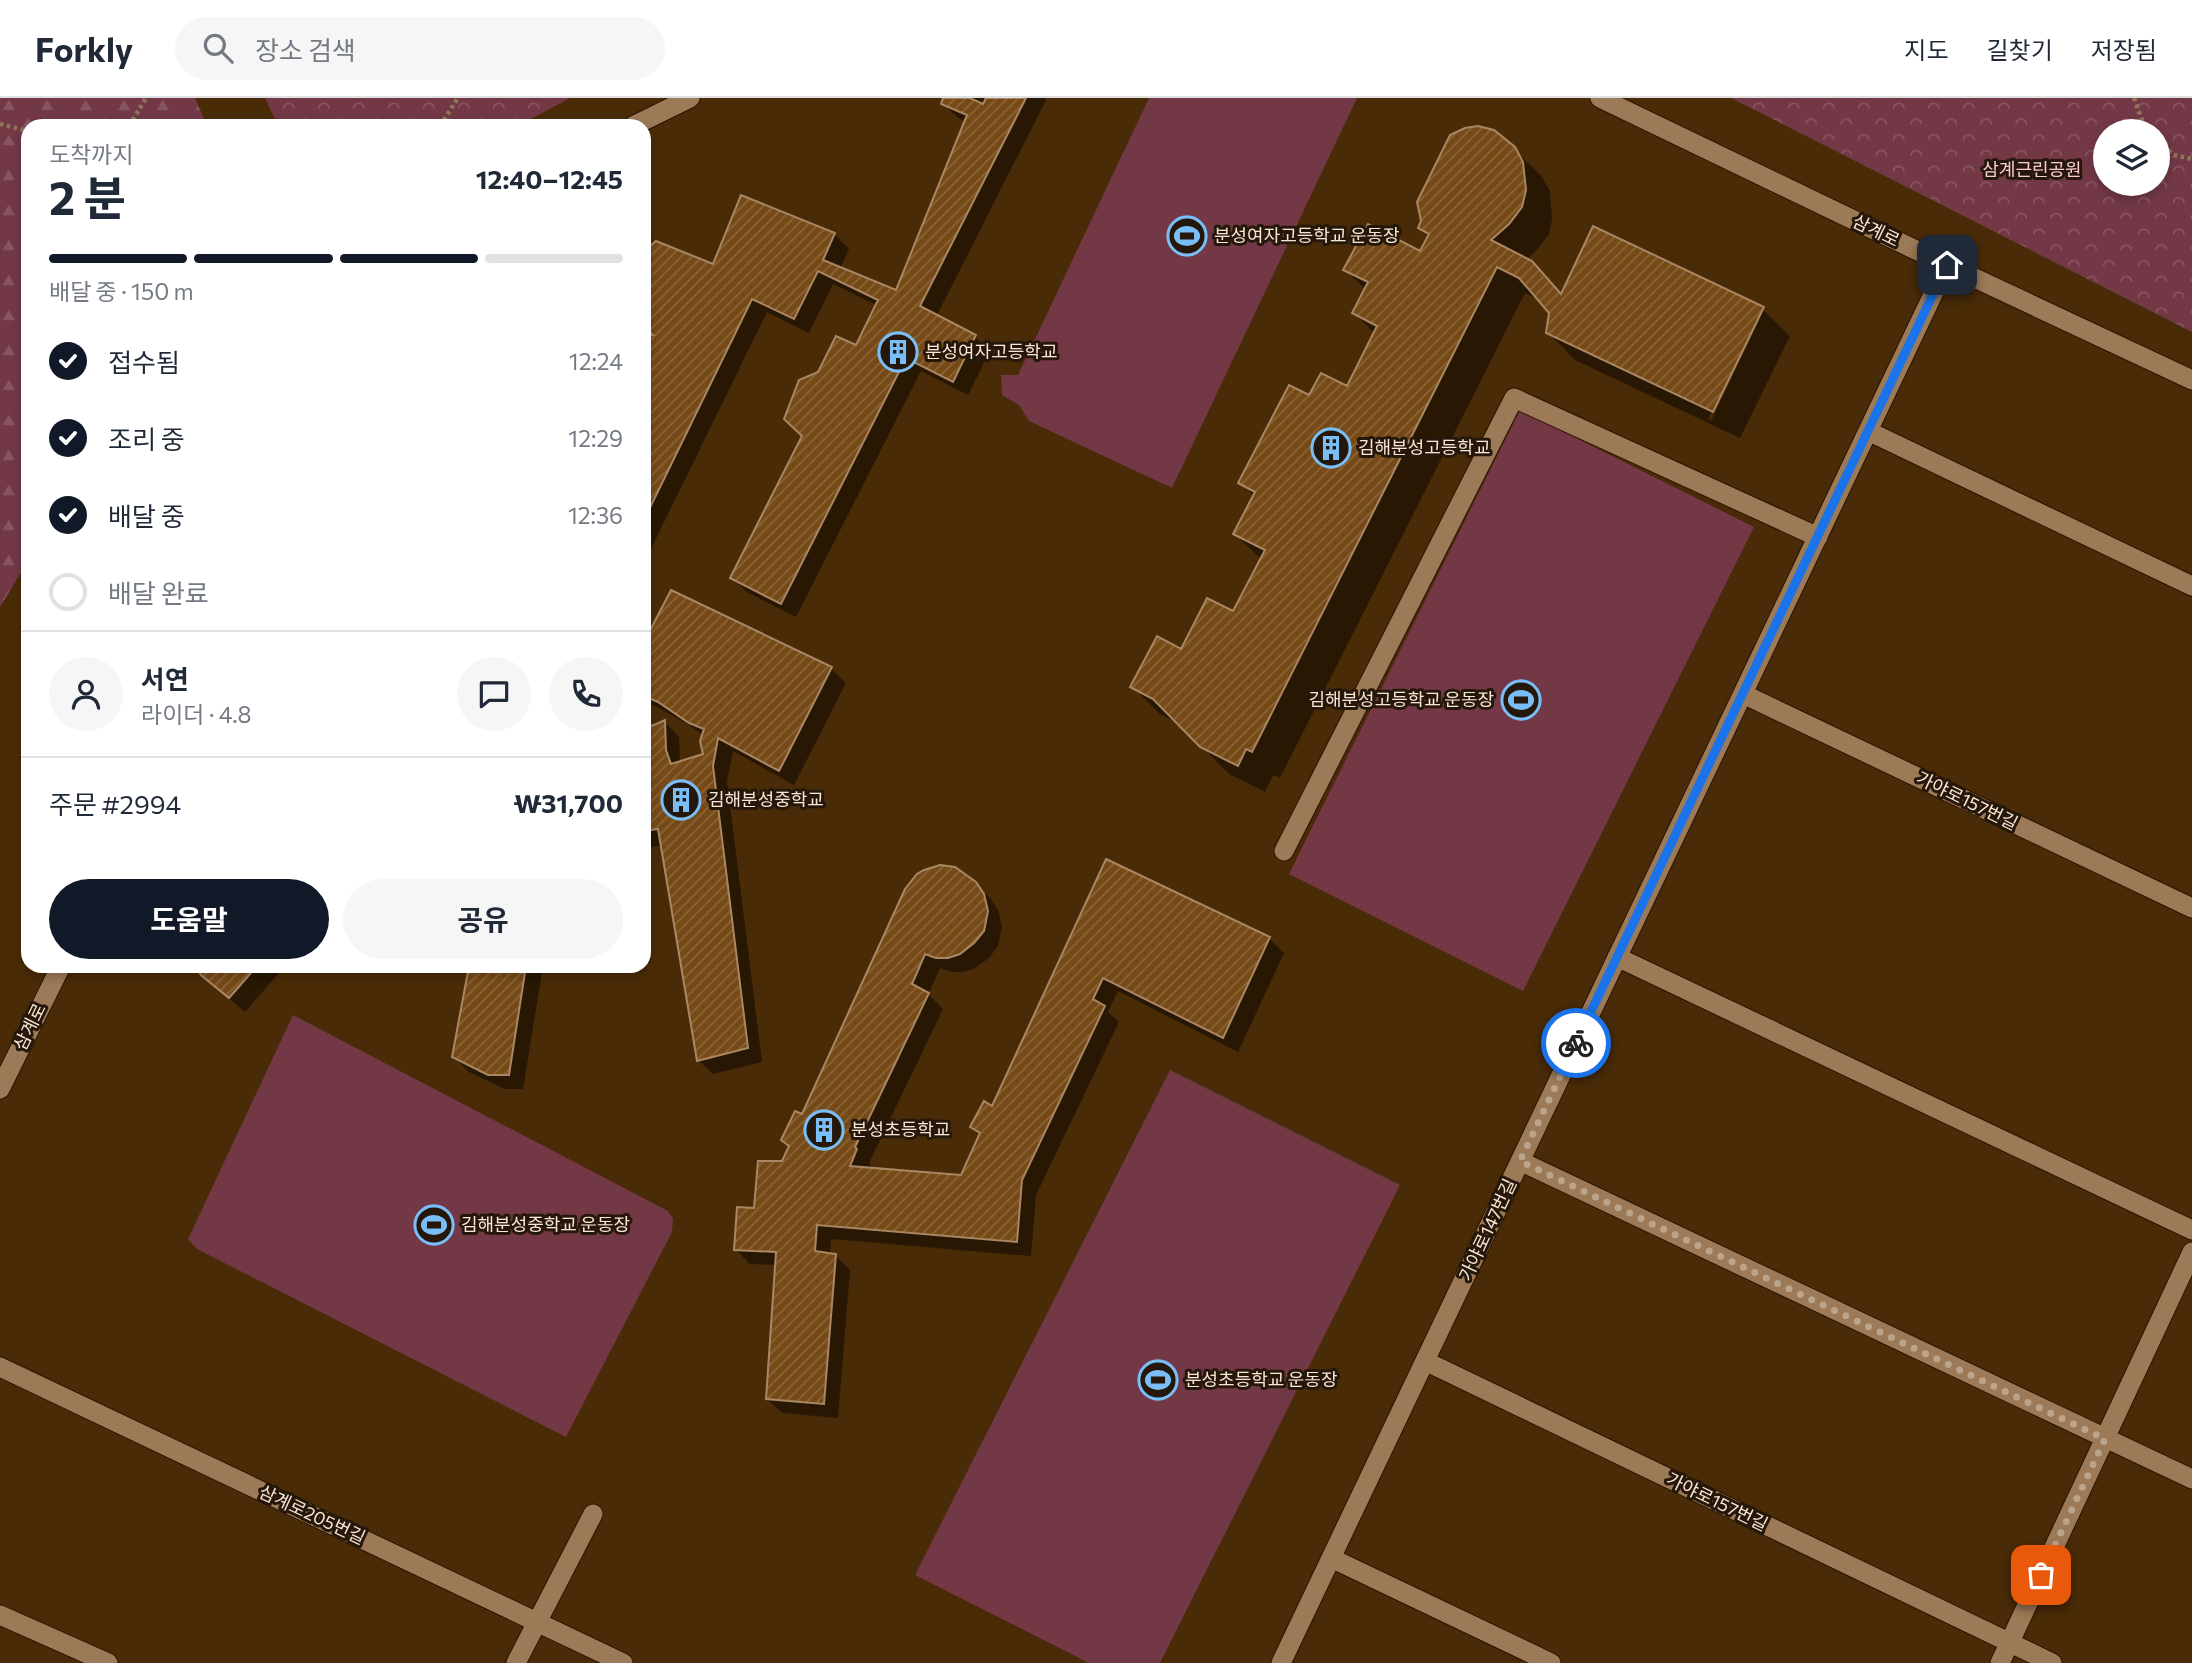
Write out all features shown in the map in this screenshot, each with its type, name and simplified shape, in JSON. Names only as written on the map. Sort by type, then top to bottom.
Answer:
[{"type":"street","points":[[647,119],[690,98]]},
{"type":"street","name":"삼계로","points":[[1600,98],[2192,380]]},
{"type":"street","name":"가야로147번길","points":[[1281,1663],[1947,265]]},
{"type":"street","points":[[1284,851],[1514,398],[1818,537]]},
{"type":"street","points":[[1868,431],[2192,586]]},
{"type":"street","name":"가야로157번길","points":[[1743,694],[2192,908]]},
{"type":"street","points":[[1617,957],[2192,1230]]},
{"type":"street","name":"삼계로","points":[[0,1088],[58,973]]},
{"type":"street","points":[[1520,1161],[2192,1479]]},
{"type":"street","points":[[2000,1663],[2192,1252]]},
{"type":"street","name":"가야로157번길","points":[[1425,1361],[2052,1663]]},
{"type":"street","name":"삼계로205번길","points":[[0,1367],[623,1663]]},
{"type":"street","points":[[516,1663],[593,1514]]},
{"type":"street","points":[[1331,1558],[1551,1663]]},
{"type":"street","points":[[0,1615],[108,1663]]},
{"type":"path","points":[[132,119],[146,98]]},
{"type":"path","points":[[444,119],[458,98]]},
{"type":"path","points":[[2134,98],[2142,119]]},
{"type":"path","points":[[0,124],[21,129]]},
{"type":"path","points":[[2170,152],[2192,159]]},
{"type":"green space","points":[[0,98],[195,98],[204,119],[21,119],[21,572],[0,607]]},
{"type":"green space","points":[[265,98],[570,98],[531,119],[275,119]]},
{"type":"green space","name":"분성여자고등학교 운동장","points":[[1149,98],[1357,98],[1172,488],[1029,421],[1019,405],[1002,395],[1001,375],[1018,375]]},
{"type":"green space","name":"삼계근린공원","points":[[1731,98],[2192,98],[2192,332]]},
{"type":"green space","name":"김해분성고등학교 운동장","points":[[1520,410],[1754,527],[1523,991],[1289,874]]},
{"type":"green space","name":"김해분성중학교 운동장","points":[[293,1015],[668,1211],[673,1219],[672,1232],[566,1437],[197,1249],[188,1239]]},
{"type":"green space","name":"분성초등학교 운동장","points":[[1170,1070],[1400,1185],[1160,1663],[1089,1663],[915,1575]]},
{"type":"building","name":"분성여자고등학교","points":[[943,98],[970,98],[983,104],[986,98],[1026,98],[920,306],[976,335],[953,382],[906,358],[781,604],[730,578],[802,436],[784,419],[799,380],[818,372],[836,336],[856,345],[878,300],[818,271],[794,319],[752,299],[651,506],[651,245],[656,241],[713,264],[741,195],[835,233],[823,260],[896,290],[967,115],[941,104]]},
{"type":"building","name":"김해분성고등학교","points":[[1478,126],[1494,130],[1515,147],[1523,162],[1526,190],[1522,207],[1509,224],[1491,240],[1532,261],[1561,294],[1593,226],[1764,307],[1713,412],[1546,333],[1549,313],[1519,278],[1497,267],[1252,752],[1246,749],[1238,766],[1200,747],[1153,699],[1130,687],[1157,636],[1181,649],[1207,598],[1233,611],[1265,550],[1233,534],[1255,492],[1238,483],[1289,385],[1309,395],[1321,373],[1347,386],[1377,326],[1352,313],[1368,282],[1343,270],[1368,224],[1420,251],[1429,234],[1418,228],[1421,221],[1417,202],[1450,135]]},
{"type":"building","name":"김해분성중학교","points":[[671,590],[832,667],[779,771],[718,738],[713,766],[748,1048],[697,1061],[658,829],[651,830],[651,725],[665,720],[666,750],[671,764],[703,754],[700,741],[704,729],[689,723],[651,699],[651,629]]},
{"type":"building","name":"분성초등학교","points":[[1106,859],[1270,937],[1223,1038],[1103,978],[1093,999],[1105,1006],[1022,1180],[1017,1242],[817,1225],[815,1251],[836,1254],[824,1404],[766,1399],[776,1252],[734,1250],[737,1207],[754,1208],[758,1161],[782,1161],[789,1146],[781,1140],[795,1111],[802,1114],[905,889],[917,874],[924,870],[940,865],[955,867],[976,882],[984,894],[988,911],[984,931],[960,954],[936,958],[925,954],[912,984],[929,993],[855,1147],[857,1149],[850,1166],[961,1175],[980,1133],[970,1127],[984,1101],[992,1106]]},
{"type":"building","points":[[200,973],[251,973],[229,998]]},
{"type":"building","points":[[468,973],[525,973],[509,1075],[488,1075],[452,1057]]},
{"type":"way so far","points":[[1576,1043],[1520,1161],[2105,1439],[2041,1575]]},
{"type":"place","name":"분성여자고등학교 운동장","points":[[1187,236]]},
{"type":"place","name":"분성여자고등학교","points":[[898,352]]},
{"type":"place","name":"김해분성고등학교","points":[[1331,448]]},
{"type":"place","name":"김해분성고등학교 운동장","points":[[1521,700]]},
{"type":"place","name":"김해분성중학교","points":[[681,800]]},
{"type":"place","name":"분성초등학교","points":[[824,1130]]},
{"type":"place","name":"김해분성중학교 운동장","points":[[434,1225]]},
{"type":"place","name":"분성초등학교 운동장","points":[[1158,1380]]},
{"type":"route","points":[[1576,1043],[1947,265]]}]
